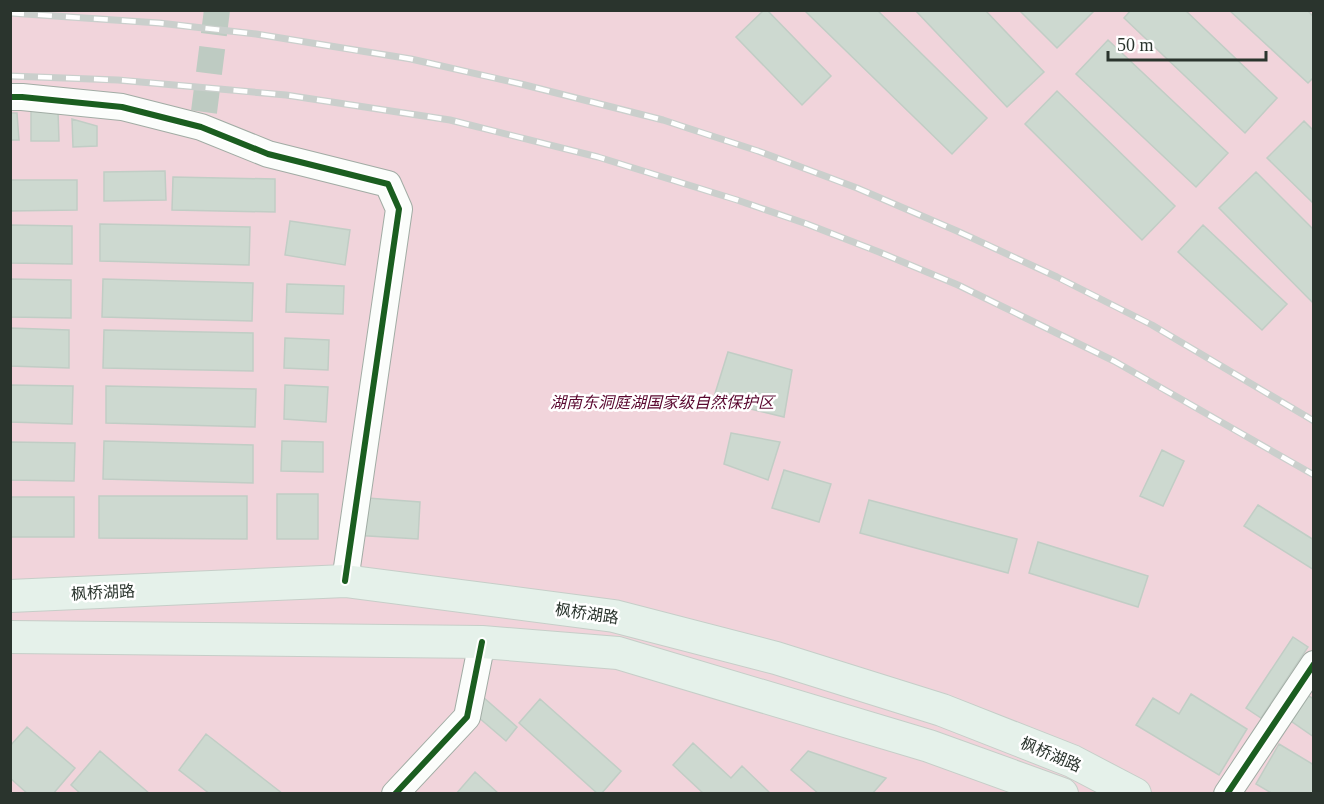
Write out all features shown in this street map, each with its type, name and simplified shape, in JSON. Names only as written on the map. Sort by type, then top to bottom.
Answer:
[{"type":"main road","name":"枫桥湖路","points":[[10,596],[345,581],[615,616],[776,658],[942,710],[1072,761],[1135,794]]},
{"type":"main road","name":"枫桥湖路","points":[[10,637],[482,642],[618,653],[929,746],[1062,794]]},
{"type":"street","points":[[10,98],[22,97],[123,107],[203,120],[268,154],[388,184],[399,209],[345,581]]},
{"type":"street","points":[[396,794],[466,717],[482,642]]},
{"type":"street","points":[[1227,794],[1314,664]]},
{"type":"green space","name":"湖南东洞庭湖国家级自然保护区","points":[[10,11],[1313,11],[1313,793],[11,793]]},
{"type":"building","points":[[764,10],[767,10],[831,76],[802,105],[736,37]]},
{"type":"building","points":[[804,10],[877,10],[987,118],[952,154]]},
{"type":"building","points":[[915,10],[985,10],[1044,72],[1007,107]]},
{"type":"building","points":[[1019,10],[1093,10],[1094,11],[1057,48]]},
{"type":"building","points":[[1131,10],[1185,10],[1277,98],[1245,133],[1124,18]]},
{"type":"building","points":[[1229,10],[1307,10],[1314,17],[1314,77],[1308,83]]},
{"type":"building","points":[[1108,40],[1228,153],[1196,187],[1076,74]]},
{"type":"building","points":[[1057,91],[1175,206],[1142,240],[1025,124]]},
{"type":"building","points":[[31,111],[58,111],[59,141],[31,141]]},
{"type":"building","points":[[10,113],[17,113],[19,140],[10,140]]},
{"type":"building","points":[[72,119],[97,126],[97,146],[73,147]]},
{"type":"building","points":[[1304,121],[1314,131],[1314,204],[1267,158]]},
{"type":"building","points":[[165,171],[166,200],[104,201],[104,172]]},
{"type":"building","points":[[1256,172],[1314,230],[1314,304],[1219,208]]},
{"type":"building","points":[[173,177],[275,179],[275,212],[172,210]]},
{"type":"building","points":[[10,180],[77,180],[77,210],[10,211]]},
{"type":"building","points":[[290,221],[350,230],[345,265],[285,255]]},
{"type":"building","points":[[100,224],[250,227],[249,265],[100,261]]},
{"type":"building","points":[[10,225],[72,226],[72,264],[10,263]]},
{"type":"building","points":[[1203,225],[1287,304],[1262,330],[1178,252]]},
{"type":"building","points":[[10,279],[71,280],[71,318],[10,317]]},
{"type":"building","points":[[103,279],[253,283],[252,321],[102,317]]},
{"type":"building","points":[[287,284],[344,286],[343,314],[286,312]]},
{"type":"building","points":[[10,328],[69,330],[69,368],[10,366]]},
{"type":"building","points":[[104,330],[253,333],[253,371],[103,368]]},
{"type":"building","points":[[285,338],[329,340],[328,370],[284,368]]},
{"type":"building","points":[[728,352],[792,370],[784,417],[713,400]]},
{"type":"building","points":[[10,385],[73,386],[72,424],[10,422]]},
{"type":"building","points":[[285,385],[328,387],[326,422],[284,419]]},
{"type":"building","points":[[106,386],[256,389],[255,427],[106,423]]},
{"type":"building","points":[[731,433],[780,442],[768,480],[724,464]]},
{"type":"building","points":[[104,441],[253,445],[253,483],[103,479]]},
{"type":"building","points":[[282,441],[323,442],[323,472],[281,471]]},
{"type":"building","points":[[10,442],[75,443],[74,481],[10,480]]},
{"type":"building","points":[[1162,450],[1184,461],[1163,506],[1140,496]]},
{"type":"building","points":[[784,470],[831,484],[819,522],[772,508]]},
{"type":"building","points":[[277,494],[318,494],[318,539],[277,539]]},
{"type":"building","points":[[99,496],[247,496],[247,539],[99,538]]},
{"type":"building","points":[[10,497],[74,497],[74,537],[10,537]]},
{"type":"building","points":[[354,497],[420,502],[418,539],[352,535]]},
{"type":"building","points":[[869,500],[1017,539],[1008,573],[860,533]]},
{"type":"building","points":[[1258,505],[1314,540],[1314,570],[1244,526]]},
{"type":"building","points":[[1038,542],[1148,576],[1138,607],[1029,573]]},
{"type":"building","points":[[1293,637],[1308,647],[1261,718],[1246,708]]},
{"type":"building","points":[[1191,694],[1247,729],[1219,775],[1136,725],[1153,698],[1179,714]]},
{"type":"building","points":[[1305,694],[1314,699],[1314,737],[1288,719]]},
{"type":"building","points":[[483,697],[517,727],[506,741],[471,711]]},
{"type":"building","points":[[540,699],[621,771],[601,794],[598,794],[519,723]]},
{"type":"building","points":[[27,727],[75,768],[53,794],[28,794],[10,778],[10,746]]},
{"type":"building","points":[[206,734],[283,794],[210,794],[179,770]]},
{"type":"building","points":[[693,743],[731,778],[742,766],[771,794],[704,794],[673,765]]},
{"type":"building","points":[[1279,744],[1314,765],[1314,794],[1273,794],[1256,784]]},
{"type":"building","points":[[100,751],[150,794],[81,794],[71,785]]},
{"type":"building","points":[[808,751],[886,778],[872,794],[819,794],[791,770]]},
{"type":"building","points":[[475,772],[499,794],[456,794]]},
{"type":"tunnel","points":[[204,112],[217,10]]},
{"type":"railway","points":[[10,13],[159,23],[256,34],[411,59],[663,120],[758,151],[857,188],[1057,277],[1152,325],[1314,421]]},
{"type":"railway","points":[[10,76],[118,80],[286,95],[450,120],[598,157],[807,224],[958,285],[1114,361],[1314,475]]},
{"type":"cycle path","points":[[10,97],[122,107],[201,127],[268,154],[388,184],[399,209],[345,581]]},
{"type":"cycle path","points":[[395,794],[467,717],[482,642]]},
{"type":"cycle path","points":[[1227,794],[1314,664]]}]
